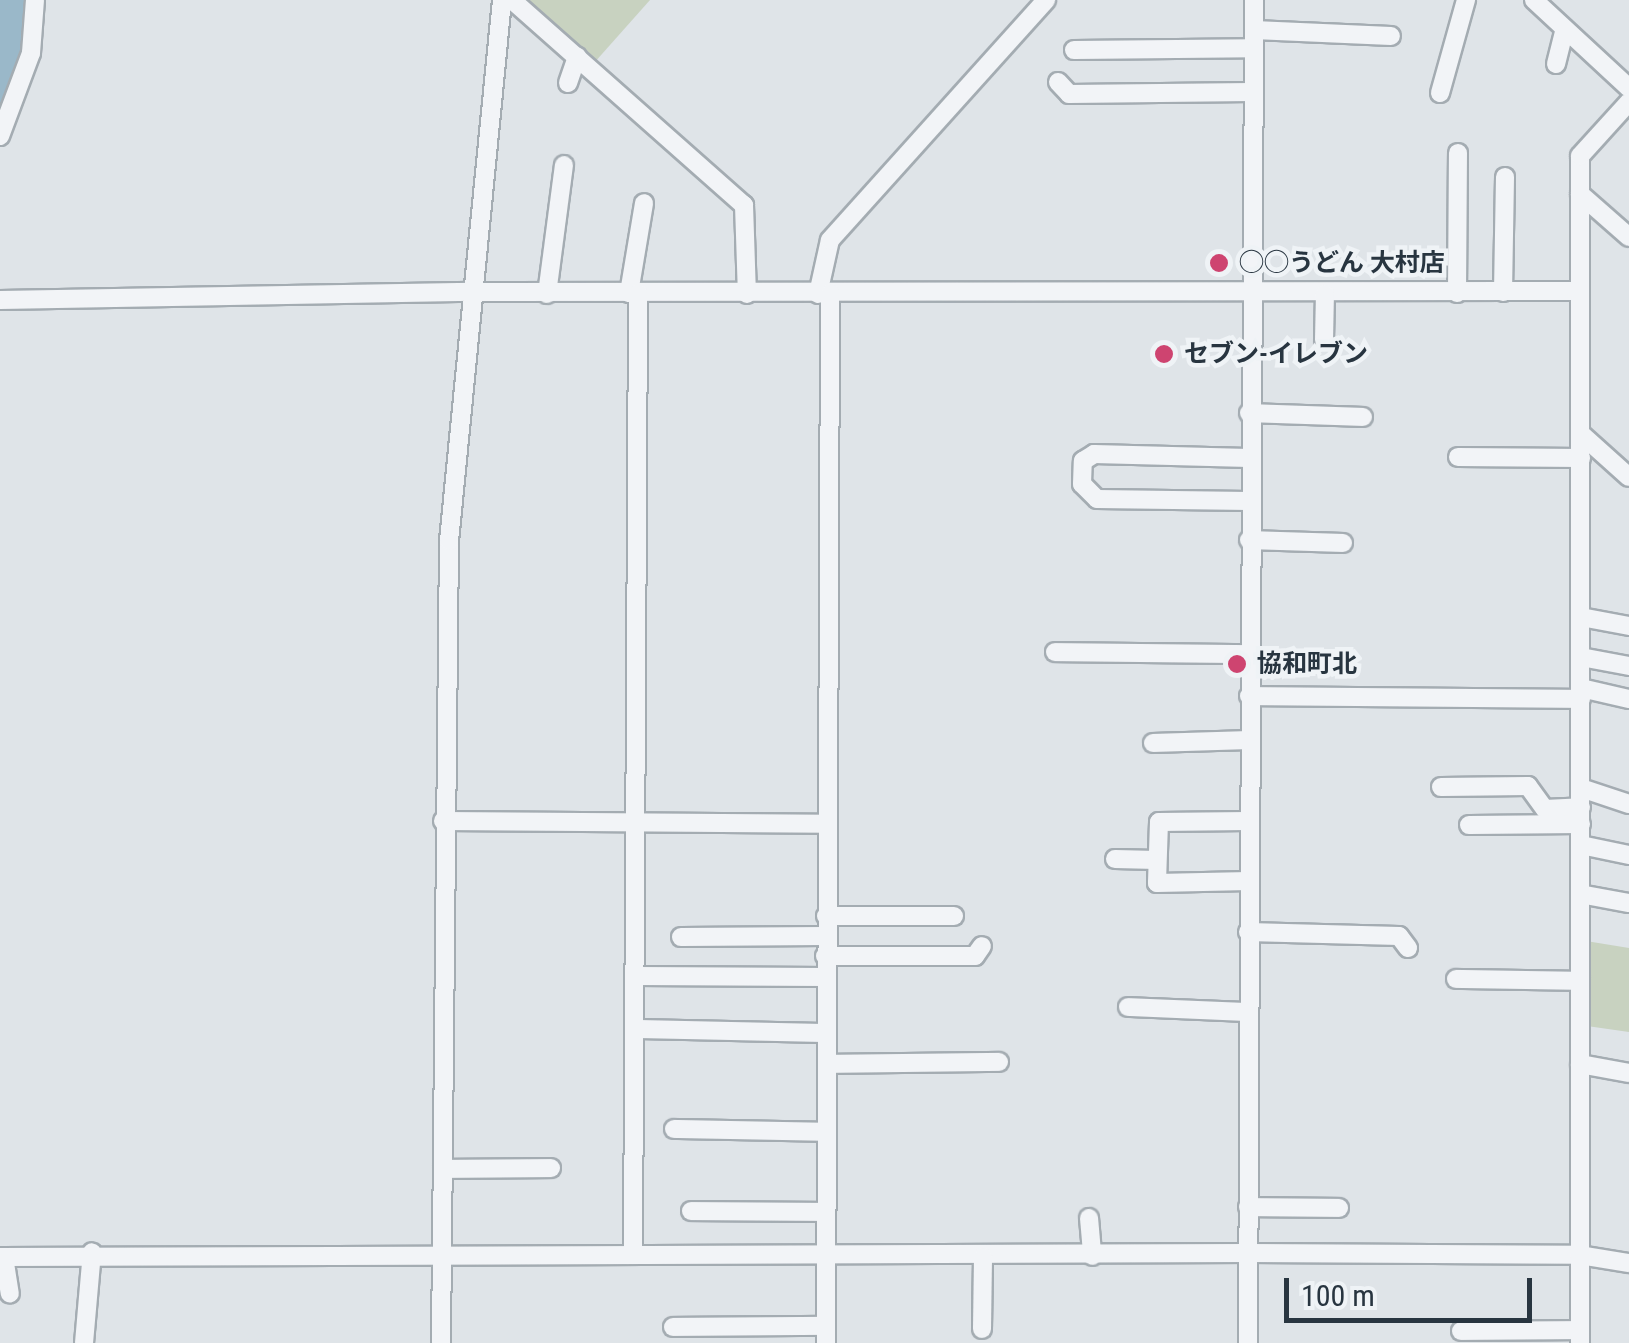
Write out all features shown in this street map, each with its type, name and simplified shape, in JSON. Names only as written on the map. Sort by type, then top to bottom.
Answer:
[{"type":"street","points":[[0,136],[31,52],[35,0]]},
{"type":"street","points":[[441,1343],[443,821],[449,542],[502,0]]},
{"type":"street","points":[[512,0],[744,206],[747,294]]},
{"type":"street","points":[[673,1327],[826,1334],[824,294],[830,240],[1046,0]]},
{"type":"street","points":[[1248,1343],[1249,295],[1254,0]]},
{"type":"street","points":[[1440,93],[1466,0]]},
{"type":"street","points":[[1534,0],[1629,88]]},
{"type":"street","points":[[1556,64],[1565,29]]},
{"type":"street","points":[[1074,50],[1254,39],[1391,36]]},
{"type":"street","points":[[568,84],[577,57]]},
{"type":"street","points":[[1058,82],[1069,94],[1252,92]]},
{"type":"street","points":[[1461,1331],[1580,1336],[1580,156],[1629,102]]},
{"type":"street","points":[[1457,292],[1458,152]]},
{"type":"street","points":[[546,294],[564,165]]},
{"type":"street","points":[[1503,292],[1505,176]]},
{"type":"street","points":[[1580,194],[1629,237]]},
{"type":"street","points":[[633,1255],[636,212]]},
{"type":"street","points":[[0,300],[473,292],[1249,295],[1580,291]]},
{"type":"street","points":[[1324,294],[1324,340]]},
{"type":"street","points":[[1249,412],[1363,417]]},
{"type":"street","points":[[1581,434],[1629,477]]},
{"type":"street","points":[[1249,458],[1094,454],[1084,461],[1082,484],[1097,499],[1249,501]]},
{"type":"street","points":[[1458,457],[1581,458]]},
{"type":"street","points":[[1249,540],[1344,543]]},
{"type":"street","points":[[1581,617],[1629,626]]},
{"type":"street","points":[[1055,652],[1249,654]]},
{"type":"street","points":[[1581,656],[1629,666]]},
{"type":"street","points":[[1249,696],[1581,694],[1629,700]]},
{"type":"street","points":[[1154,743],[1248,740]]},
{"type":"street","points":[[1441,786],[1528,786],[1545,809],[1629,804]]},
{"type":"street","points":[[1469,825],[1581,806]]},
{"type":"street","points":[[443,821],[636,819],[826,824]]},
{"type":"street","points":[[1248,821],[1159,822],[1157,883],[1249,882]]},
{"type":"street","points":[[1580,845],[1629,855]]},
{"type":"street","points":[[1115,859],[1157,860]]},
{"type":"street","points":[[1580,894],[1629,903]]},
{"type":"street","points":[[826,916],[954,916]]},
{"type":"street","points":[[1248,932],[1399,936],[1408,948]]},
{"type":"street","points":[[681,937],[824,936]]},
{"type":"street","points":[[825,956],[975,956],[982,946]]},
{"type":"street","points":[[636,976],[825,977]]},
{"type":"street","points":[[1456,978],[1580,981]]},
{"type":"street","points":[[1128,1008],[1248,1012]]},
{"type":"street","points":[[636,1029],[826,1032]]},
{"type":"street","points":[[828,1064],[999,1062]]},
{"type":"street","points":[[1580,1064],[1629,1073]]},
{"type":"street","points":[[674,1129],[826,1132]]},
{"type":"street","points":[[443,1169],[551,1168]]},
{"type":"street","points":[[1248,1207],[1339,1208]]},
{"type":"street","points":[[691,1211],[826,1212]]},
{"type":"street","points":[[1089,1218],[1092,1256]]},
{"type":"street","points":[[10,1294],[2,1257],[92,1252],[441,1252],[826,1259],[1248,1253],[1580,1255],[1629,1264]]},
{"type":"street","points":[[84,1343],[92,1252]]},
{"type":"street","points":[[982,1329],[983,1257]]},
{"type":"green space","points":[[529,0],[650,0],[594,63],[529,8]]},
{"type":"green space","points":[[1586,941],[1629,948],[1629,1032],[1587,1026]]},
{"type":"water","points":[[0,0],[28,0],[25,42],[0,110]]},
{"type":"place","name":"◯◯うどん 大村店","points":[[1219,263]]},
{"type":"place","name":"セブン-イレブン","points":[[1164,354]]},
{"type":"place","name":"協和町北","points":[[1237,664]]}]
